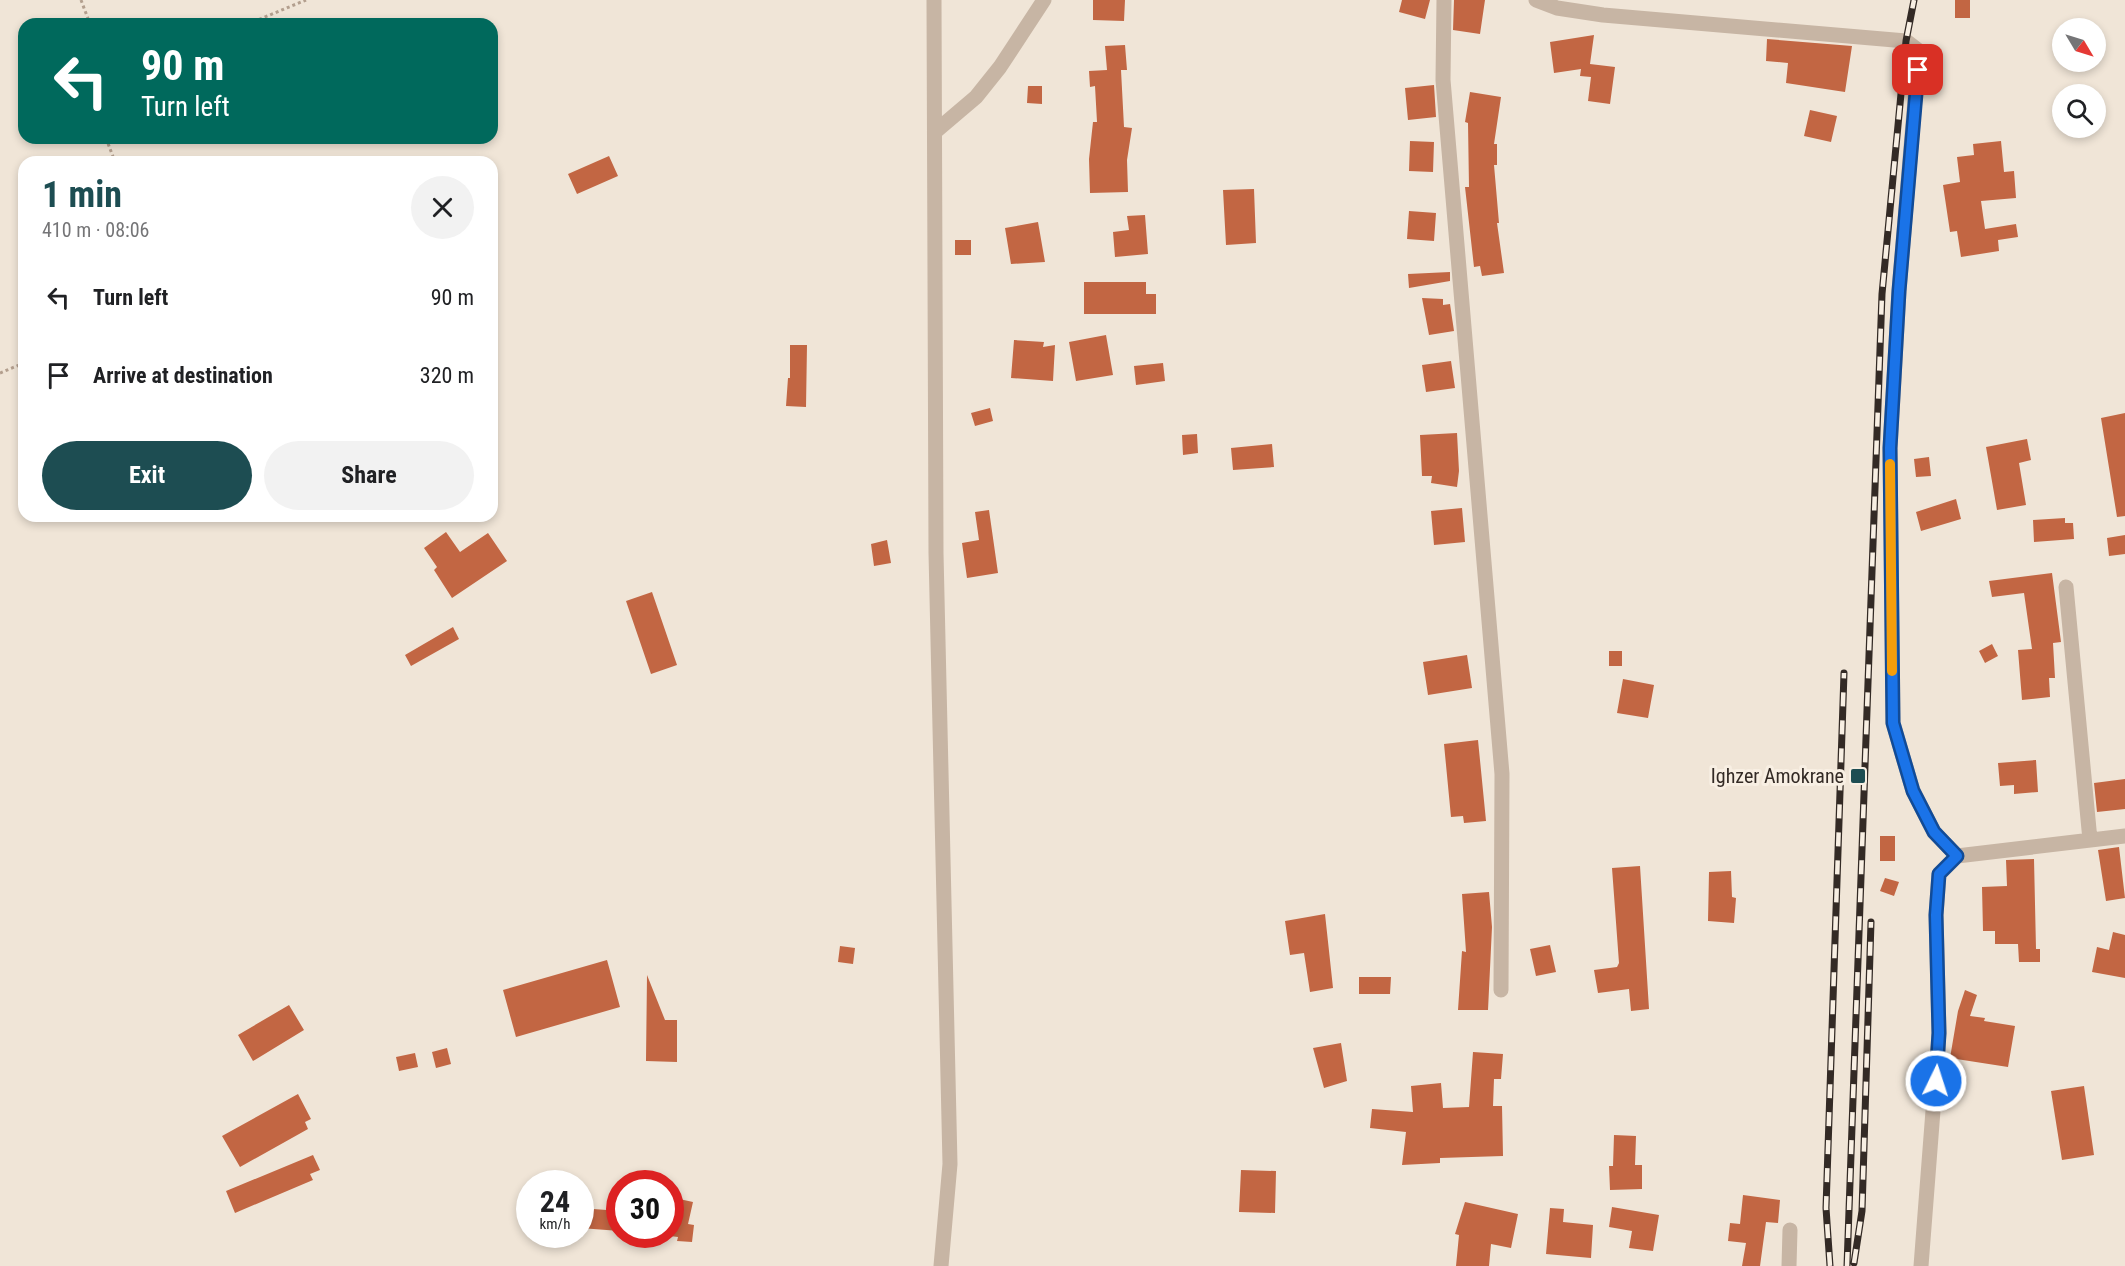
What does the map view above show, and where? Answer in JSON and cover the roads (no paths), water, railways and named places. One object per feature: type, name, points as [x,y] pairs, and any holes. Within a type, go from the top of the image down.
[{"type":"street","points":[[934,0],[937,577],[950,1164],[941,1266]]},
{"type":"street","points":[[936,131],[976,97],[1000,67],[1044,0]]},
{"type":"street","points":[[1444,0],[1443,80],[1502,774],[1501,990]]},
{"type":"street","points":[[1536,0],[1557,8],[1603,15],[1906,41],[1919,51],[1899,291],[1890,448],[1893,723],[1913,791],[1934,832],[1957,856]]},
{"type":"street","points":[[2066,587],[2090,840]]},
{"type":"street","points":[[1921,1266],[1939,1033],[1936,915],[1939,874],[1957,856],[2125,836]]},
{"type":"street","points":[[1789,1266],[1790,1230]]},
{"type":"railway","points":[[1847,1266],[1882,294],[1906,41],[1914,0]]},
{"type":"railway","points":[[1830,1266],[1826,1208],[1844,673]]},
{"type":"railway","points":[[1854,1263],[1862,1211],[1871,922]]},
{"type":"place","name":"Ighzer Amokrane","points":[[1858,776]]}]
